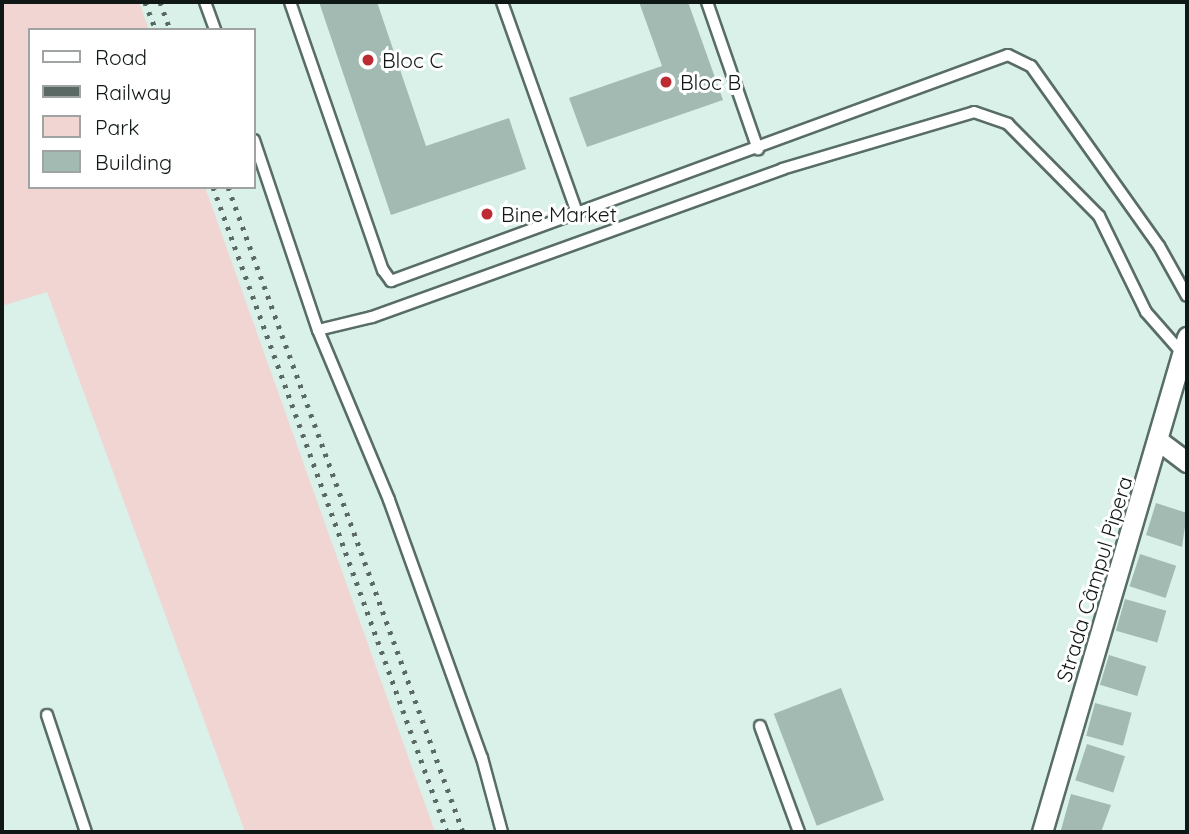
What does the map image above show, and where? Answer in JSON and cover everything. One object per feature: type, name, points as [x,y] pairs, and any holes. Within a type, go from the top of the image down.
[{"type":"street","name":"Strada Câmpul Pipera","points":[[1042,832],[1159,441],[1185,345]]},
{"type":"street","points":[[1159,441],[1187,462]]},
{"type":"lane","points":[[205,2],[214,28]]},
{"type":"lane","points":[[290,2],[383,270],[391,281],[758,149],[1008,55],[1019,56],[1159,246],[1187,296]]},
{"type":"lane","points":[[502,2],[577,214]]},
{"type":"lane","points":[[707,2],[758,149]]},
{"type":"lane","points":[[318,330],[372,317],[782,169],[974,112],[1008,124],[1099,216],[1146,312],[1185,345]]},
{"type":"lane","points":[[256,146],[318,330],[393,513],[482,758],[502,832]]},
{"type":"lane","points":[[47,715],[86,832]]},
{"type":"lane","points":[[760,726],[799,832]]},
{"type":"green space","points":[[2,2],[139,2],[148,28],[28,28],[28,189],[206,189],[435,832],[245,832],[47,292],[2,306]]},
{"type":"building","name":"Bloc C","points":[[319,2],[377,2],[426,146],[509,118],[526,169],[391,215]]},
{"type":"building","name":"Bloc B","points":[[639,2],[688,2],[723,100],[587,147],[569,98],[662,66]]},
{"type":"building","points":[[1156,503],[1187,513],[1182,547],[1146,535]]},
{"type":"building","points":[[1140,554],[1176,566],[1166,598],[1129,586]]},
{"type":"building","points":[[1125,599],[1166,611],[1157,643],[1116,631]]},
{"type":"building","points":[[1109,655],[1146,666],[1137,696],[1100,685]]},
{"type":"building","points":[[841,688],[884,800],[817,826],[774,714]]},
{"type":"building","points":[[1095,703],[1132,713],[1123,746],[1086,736]]},
{"type":"building","points":[[1087,744],[1125,756],[1113,793],[1075,780]]},
{"type":"building","points":[[1071,794],[1111,805],[1101,832],[1061,830]]},
{"type":"railway","points":[[145,2],[155,28]]},
{"type":"railway","points":[[160,2],[169,28]]},
{"type":"railway","points":[[214,189],[447,832]]},
{"type":"railway","points":[[229,189],[463,832]]},
{"type":"place","name":"Bloc C","points":[[368,60]]},
{"type":"place","name":"Bloc B","points":[[666,82]]},
{"type":"place","name":"Bine Market","points":[[487,214]]}]
